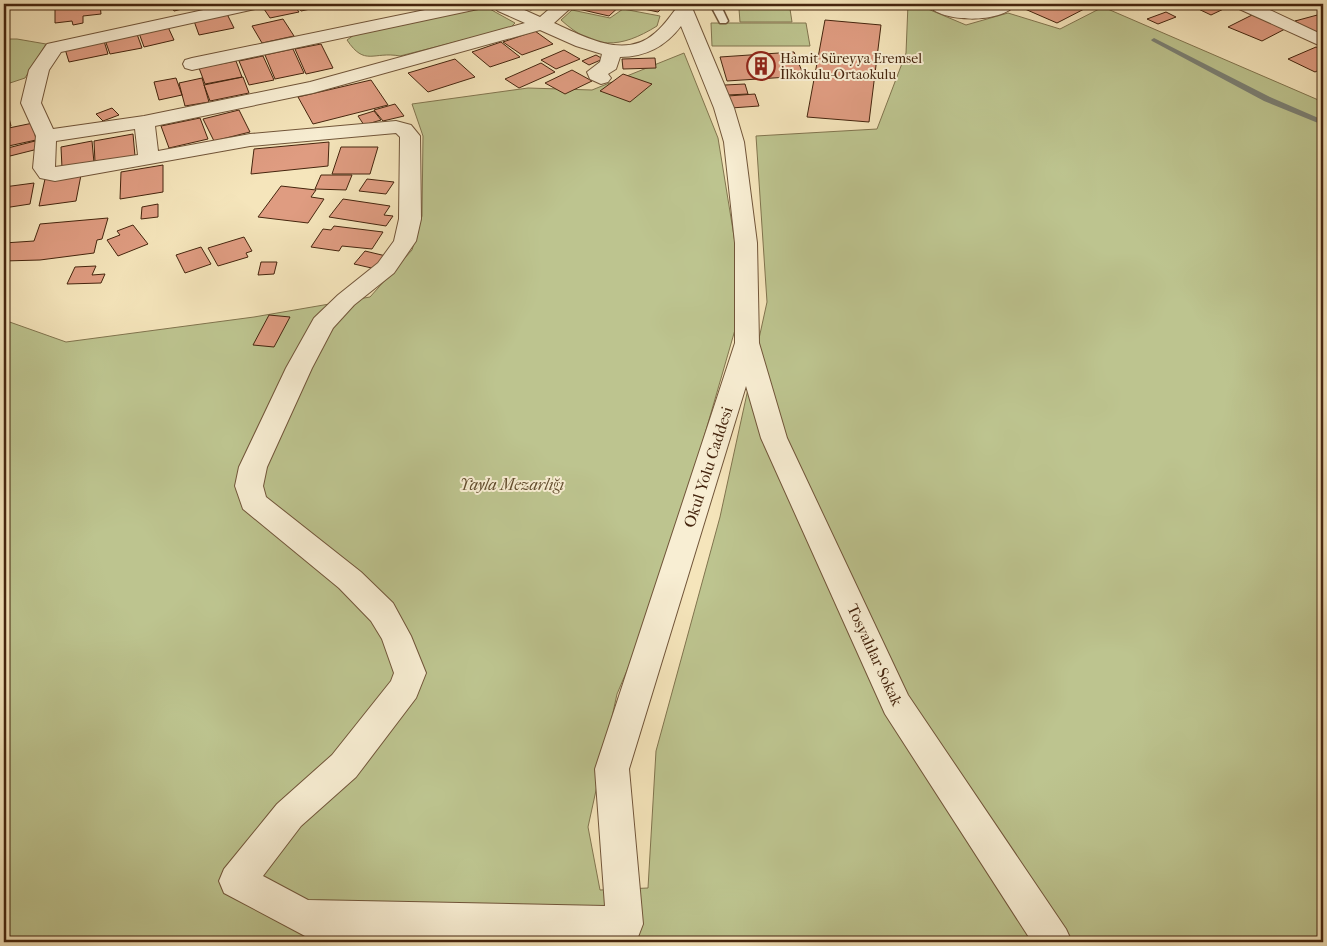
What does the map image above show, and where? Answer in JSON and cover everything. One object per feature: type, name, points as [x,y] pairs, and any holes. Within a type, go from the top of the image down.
[{"type":"street","points":[[144,122],[149,159],[55,175],[48,173],[44,168],[46,136],[31,104],[39,70],[54,48],[62,44],[255,4]]},
{"type":"street","points":[[192,64],[344,46],[478,4]]},
{"type":"street","points":[[499,4],[577,42],[612,50],[633,50],[650,45],[663,36],[686,7]]},
{"type":"street","points":[[46,136],[144,122],[313,87],[542,24],[566,4]]},
{"type":"street","points":[[936,4],[974,16],[1007,4]]},
{"type":"street","points":[[1243,4],[1323,42]]},
{"type":"street","name":"Okul Yolu Caddesi","points":[[149,159],[250,140],[396,126],[404,129],[410,136],[410,219],[405,241],[386,268],[346,300],[323,324],[267,435],[253,467],[249,486],[253,502],[350,580],[382,612],[396,636],[410,673],[406,688],[344,766],[289,815],[237,881],[305,918],[625,924],[612,769],[748,342],[746,243],[734,142],[724,108],[686,7]]},
{"type":"street","points":[[344,46],[364,73]]},
{"type":"street","points":[[601,78],[597,75],[597,72],[609,66],[612,50]]},
{"type":"street","name":"Tosyalılar Sokak","points":[[748,342],[774,438],[896,704],[1054,942]]},
{"type":"lane","points":[[715,4],[723,21]]},
{"type":"green space","name":"Yayla Mezarlığı","points":[[908,4],[916,4],[966,25],[1008,13],[1060,29],[1103,7],[1323,102],[1323,942],[4,942],[4,320],[66,342],[254,317],[370,297],[412,250],[422,216],[423,136],[412,104],[528,88],[592,90],[684,53],[718,138],[739,267],[741,309],[657,600],[617,694],[588,827],[600,890],[648,888],[656,751],[720,517],[767,302],[756,136],[877,129],[906,53]]},
{"type":"green space","points":[[477,8],[488,8],[515,23],[510,28],[400,56],[365,56],[353,48],[347,40],[354,35]]},
{"type":"green space","points":[[623,9],[660,16],[657,26],[631,39],[608,43],[585,37],[561,20],[572,10],[610,18]]},
{"type":"green space","points":[[739,9],[790,9],[792,22],[740,22]]},
{"type":"green space","points":[[711,23],[806,23],[810,46],[712,46]]},
{"type":"green space","points":[[4,39],[17,39],[46,44],[25,78],[4,85]]},
{"type":"building","points":[[100,4],[101,14],[83,16],[83,23],[73,25],[72,21],[55,23],[55,8]]},
{"type":"building","points":[[170,4],[203,4],[174,11]]},
{"type":"building","points":[[293,4],[299,12],[270,18],[262,6]]},
{"type":"building","points":[[296,4],[328,4],[329,5],[301,11]]},
{"type":"building","points":[[515,4],[541,4],[531,10]]},
{"type":"building","points":[[579,4],[622,4],[609,16],[574,8]]},
{"type":"building","points":[[666,4],[658,12],[625,5]]},
{"type":"building","points":[[954,4],[987,4],[970,11]]},
{"type":"building","points":[[1022,4],[1080,4],[1088,7],[1057,23],[1018,6]]},
{"type":"building","points":[[1190,5],[1232,5],[1211,15]]},
{"type":"building","points":[[1166,12],[1176,17],[1158,24],[1147,19]]},
{"type":"building","points":[[227,14],[234,28],[199,35],[194,21]]},
{"type":"building","points":[[1321,14],[1323,16],[1323,35],[1320,36],[1295,21]]},
{"type":"building","points":[[1252,15],[1285,29],[1262,41],[1228,27]]},
{"type":"building","points":[[283,19],[294,36],[262,43],[252,26]]},
{"type":"building","points":[[825,20],[881,25],[869,122],[807,117]]},
{"type":"building","points":[[168,27],[174,40],[144,47],[139,33]]},
{"type":"building","points":[[535,31],[553,44],[522,55],[503,42]]},
{"type":"building","points":[[137,34],[142,48],[110,54],[105,40]]},
{"type":"building","points":[[104,41],[108,54],[69,62],[65,49]]},
{"type":"building","points":[[501,42],[520,57],[490,67],[472,52]]},
{"type":"building","points":[[321,44],[333,68],[306,74],[295,49]]},
{"type":"building","points":[[1316,47],[1323,50],[1323,68],[1315,72],[1288,59]]},
{"type":"building","points":[[293,49],[304,73],[275,79],[265,55]]},
{"type":"building","points":[[564,50],[580,59],[556,69],[541,60]]},
{"type":"building","name":"Hamit Süreyya Eremsel İlkokulu-Ortaokulu","points":[[794,52],[804,76],[727,81],[720,57]]},
{"type":"building","points":[[596,55],[603,59],[589,65],[582,61]]},
{"type":"building","points":[[263,56],[274,80],[249,85],[239,61]]},
{"type":"building","points":[[655,58],[656,68],[623,69],[622,59]]},
{"type":"building","points":[[455,59],[475,77],[428,92],[408,73]]},
{"type":"building","points":[[236,61],[242,77],[205,84],[199,68]]},
{"type":"building","points":[[541,63],[555,72],[519,88],[505,79]]},
{"type":"building","points":[[572,70],[592,81],[565,94],[545,83]]},
{"type":"building","points":[[623,74],[652,84],[630,102],[600,91]]},
{"type":"building","points":[[243,77],[249,93],[210,101],[204,85]]},
{"type":"building","points":[[176,78],[182,95],[159,100],[154,82]]},
{"type":"building","points":[[202,78],[209,102],[185,106],[179,83]]},
{"type":"building","points":[[371,80],[388,105],[313,124],[298,97]]},
{"type":"building","points":[[745,84],[748,94],[727,95],[725,85]]},
{"type":"building","points":[[755,94],[759,106],[731,108],[728,96]]},
{"type":"building","points":[[395,104],[404,116],[383,121],[374,110]]},
{"type":"building","points":[[112,108],[119,115],[103,121],[96,114]]},
{"type":"building","points":[[239,110],[250,132],[214,141],[203,119]]},
{"type":"building","points":[[374,111],[381,120],[364,125],[358,116]]},
{"type":"building","points":[[8,114],[11,126],[4,128],[4,115]]},
{"type":"building","points":[[200,118],[208,139],[169,148],[161,126]]},
{"type":"building","points":[[33,123],[36,140],[4,147],[4,129]]},
{"type":"building","points":[[133,134],[135,156],[95,162],[94,141]]},
{"type":"building","points":[[35,141],[38,149],[6,157],[4,149]]},
{"type":"building","points":[[92,141],[94,163],[62,168],[61,147]]},
{"type":"building","points":[[329,142],[328,166],[251,174],[254,149]]},
{"type":"building","points":[[341,147],[378,147],[370,174],[332,174]]},
{"type":"building","points":[[163,165],[163,192],[120,199],[121,172]]},
{"type":"building","points":[[81,175],[76,201],[39,206],[45,179]]},
{"type":"building","points":[[321,175],[352,175],[346,190],[315,189]]},
{"type":"building","points":[[367,179],[394,182],[386,194],[359,191]]},
{"type":"building","points":[[34,183],[30,204],[4,208],[4,187]]},
{"type":"building","points":[[281,186],[316,190],[311,197],[324,199],[308,223],[258,217]]},
{"type":"building","points":[[343,199],[390,206],[384,215],[393,216],[386,226],[329,217]]},
{"type":"building","points":[[158,204],[158,217],[141,219],[142,207]]},
{"type":"building","points":[[108,218],[102,239],[97,240],[94,253],[40,260],[4,261],[4,243],[34,241],[40,224]]},
{"type":"building","points":[[133,225],[148,244],[118,256],[107,240],[120,235],[117,231]]},
{"type":"building","points":[[334,226],[383,232],[372,249],[342,246],[339,251],[311,247],[323,229],[331,230]]},
{"type":"building","points":[[244,237],[252,251],[246,253],[248,257],[218,266],[208,248]]},
{"type":"building","points":[[201,247],[211,264],[185,273],[176,255]]},
{"type":"building","points":[[365,251],[386,256],[376,269],[354,264]]},
{"type":"building","points":[[261,262],[277,262],[274,274],[258,275]]},
{"type":"building","points":[[96,266],[92,275],[105,274],[101,283],[67,284],[75,267]]},
{"type":"building","points":[[269,315],[290,317],[274,347],[253,345]]},
{"type":"waterway","points":[[1154,40],[1267,99],[1323,123]]},
{"type":"place","name":"Hamit Süreyya Eremsel İlkokulu-Ortaokulu","points":[[761,66]]}]
